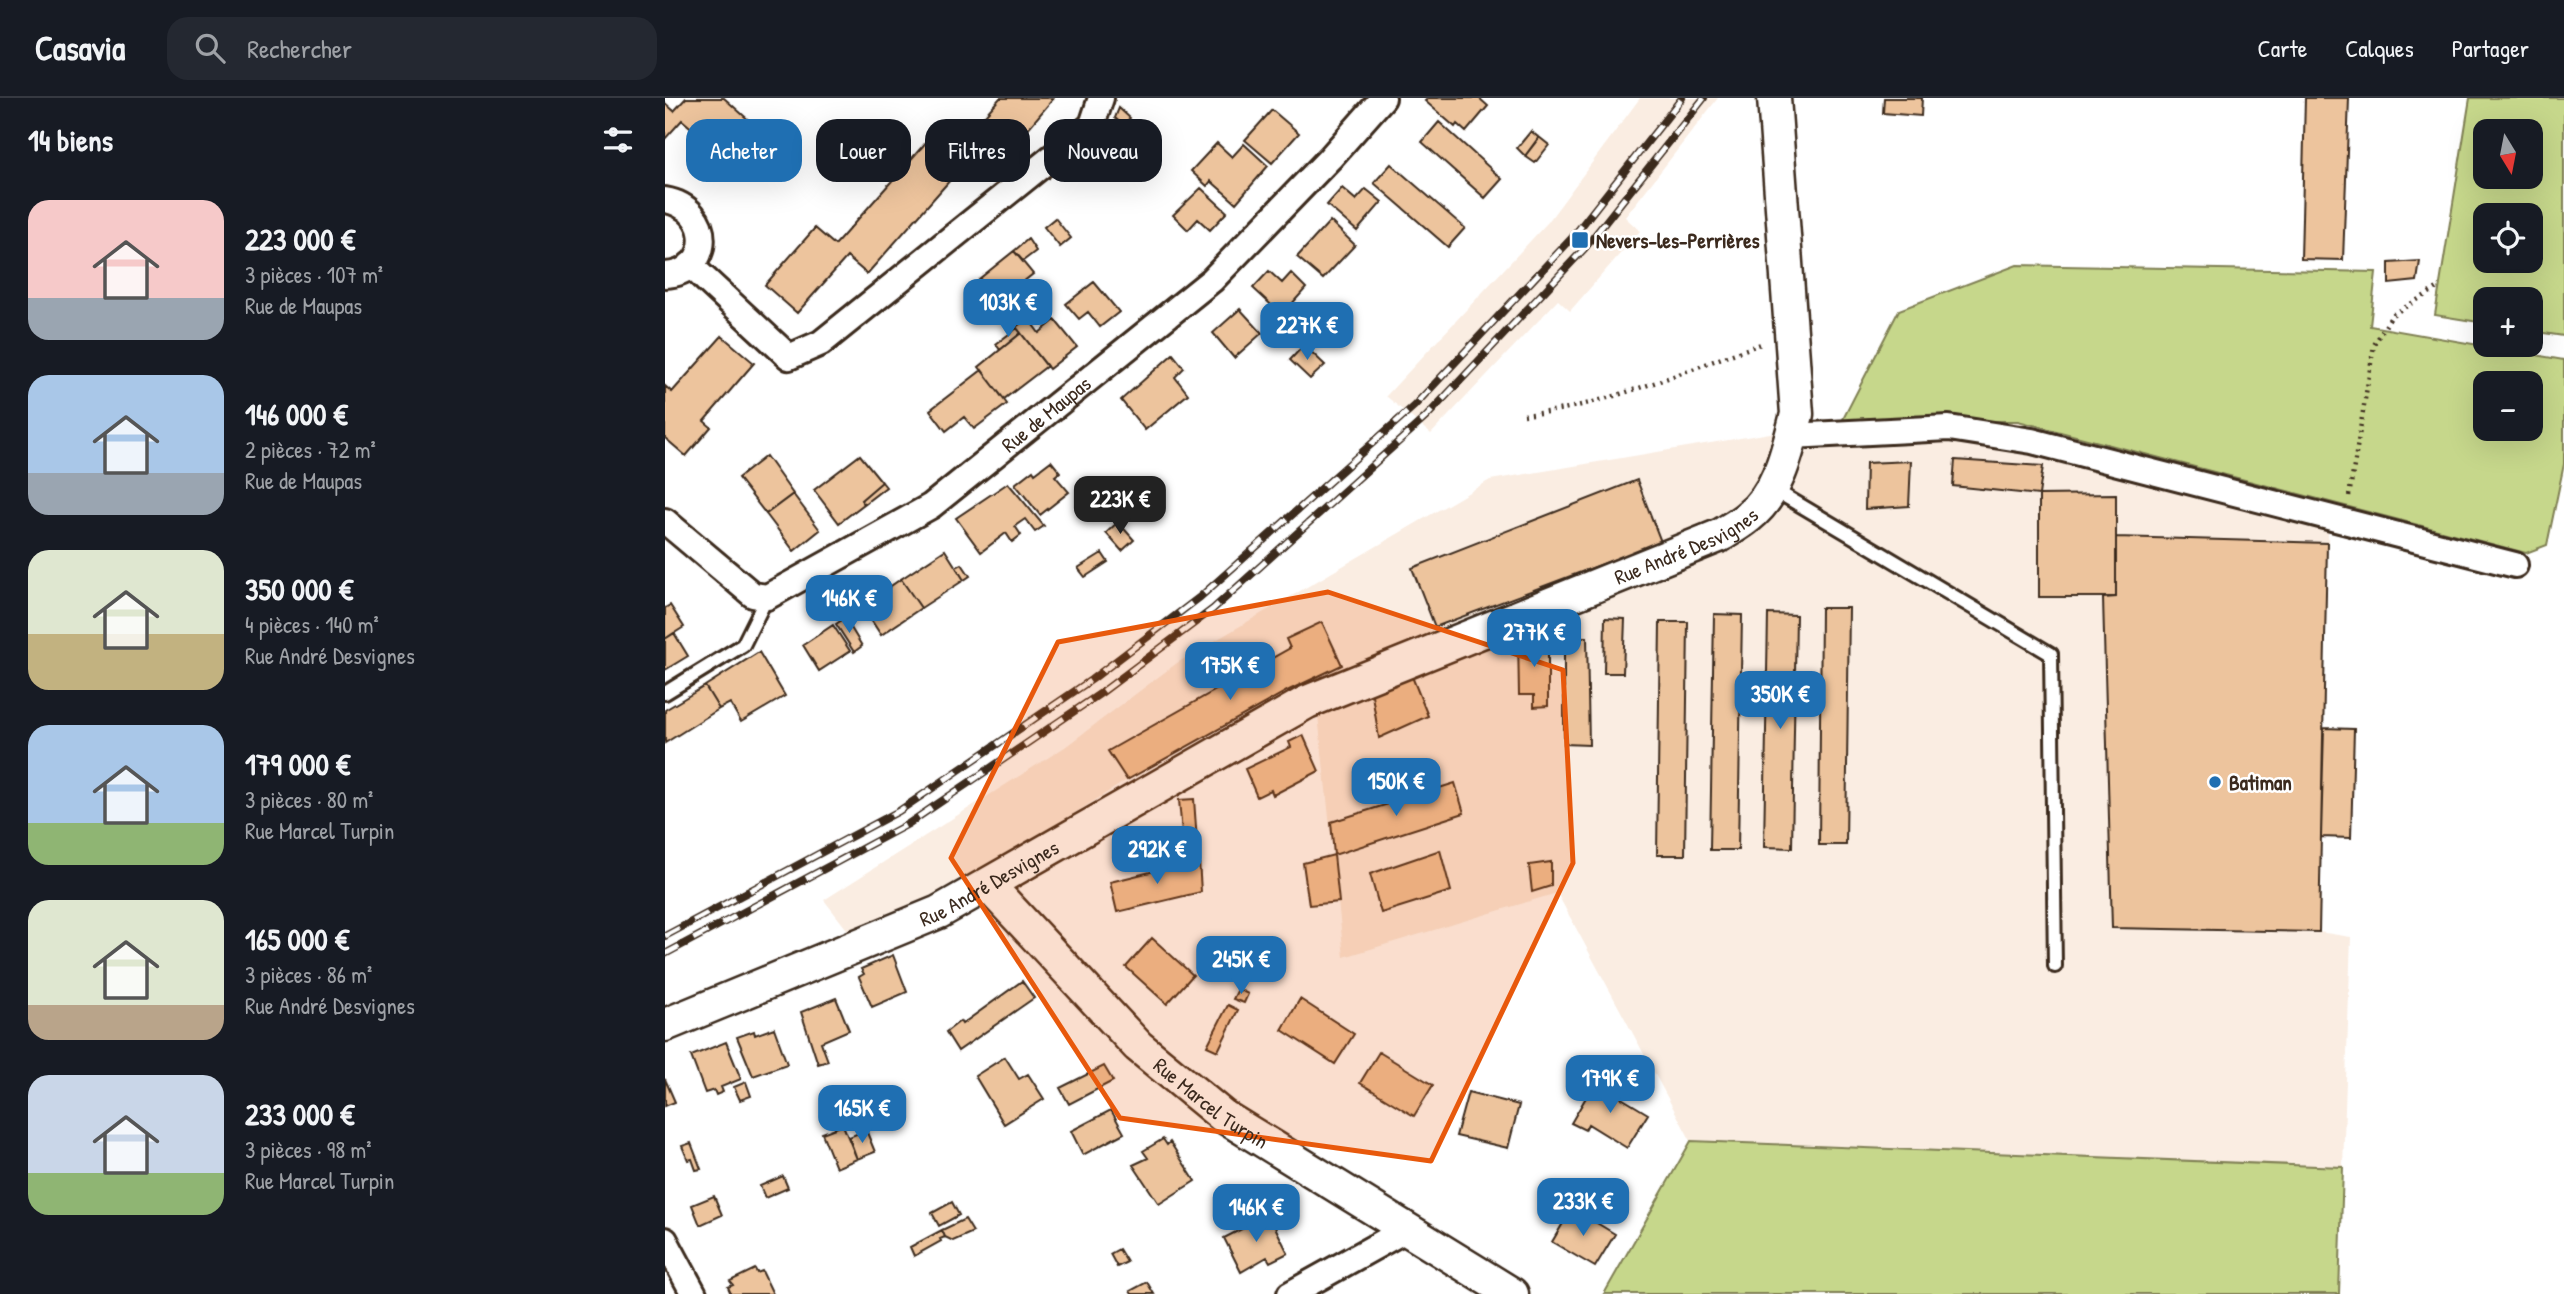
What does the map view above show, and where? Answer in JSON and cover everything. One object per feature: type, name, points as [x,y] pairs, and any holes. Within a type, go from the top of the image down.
[{"type":"street","points":[[690,265],[789,357],[821,343],[1092,125],[1101,98]]},
{"type":"street","name":"Rue de Maupas","points":[[767,597],[931,506],[1212,280],[1384,98]]},
{"type":"street","name":"Rue André Desvignes","points":[[665,1025],[939,912],[1307,702],[1721,535],[1750,516],[1773,488],[1797,414],[1775,98]]},
{"type":"street","points":[[665,200],[688,208],[697,218],[702,230],[698,256],[680,272],[665,275]]},
{"type":"street","points":[[1791,436],[1949,428],[2032,441],[2515,565]]},
{"type":"street","points":[[665,521],[753,595],[767,597]]},
{"type":"street","name":"Rue Marcel Turpin","points":[[988,885],[1138,1046],[1223,1116],[1512,1294]]},
{"type":"street","points":[[1290,1294],[1405,1230]]},
{"type":"street","points":[[665,1240],[694,1294]]},
{"type":"lane","points":[[1773,488],[2051,654],[2055,966]]},
{"type":"lane","points":[[665,693],[743,645],[767,597]]},
{"type":"path","points":[[2344,521],[2374,345],[2392,315],[2439,287]]},
{"type":"path","points":[[1524,415],[1550,412],[1599,400],[1792,333]]},
{"type":"highlighted area","points":[[1328,592],[1563,670],[1573,863],[1431,1161],[1120,1118],[951,858],[1058,642]]},
{"type":"shaded area","points":[[1640,98],[1718,98],[1625,217],[1640,231],[1570,311],[1558,300],[1431,434],[1386,396],[1548,222]]},
{"type":"shaded area","points":[[1842,421],[2018,421],[2329,501],[2319,932],[2351,937],[2343,1167],[1691,1141],[1557,893],[1344,957],[1314,678],[1127,780],[957,887],[849,932],[824,900],[1065,747],[1177,663],[1490,480]]},
{"type":"green space","points":[[2470,98],[2564,98],[2564,336],[2543,333],[2543,287],[2473,287],[2473,321],[2435,315]]},
{"type":"green space","points":[[2017,265],[2376,272],[2370,326],[2473,344],[2473,357],[2543,356],[2564,360],[2564,464],[2547,545],[2526,553],[2018,421],[1842,421],[1899,310]]},
{"type":"green space","points":[[1691,1141],[2343,1167],[2339,1294],[1604,1294]]},
{"type":"building","points":[[686,98],[724,98],[748,119],[686,119],[686,123],[682,120],[665,139],[665,103],[674,111]]},
{"type":"building","points":[[1000,98],[1054,98],[1030,126],[1030,119],[982,119]]},
{"type":"building","points":[[1428,98],[1479,98],[1488,106],[1466,132],[1457,124],[1455,127],[1425,101]]},
{"type":"building","points":[[1884,98],[1922,98],[1921,116],[1883,113]]},
{"type":"building","points":[[2305,98],[2349,98],[2343,260],[2301,259]]},
{"type":"building","points":[[1119,108],[1130,118],[1116,119]]},
{"type":"building","points":[[1272,110],[1299,133],[1272,163],[1245,140]]},
{"type":"building","points":[[1439,122],[1502,179],[1485,198],[1422,142]]},
{"type":"building","points":[[1531,131],[1539,138],[1525,156],[1517,148]]},
{"type":"building","points":[[1539,137],[1549,145],[1535,163],[1525,156]]},
{"type":"building","points":[[1217,143],[1232,157],[1244,144],[1268,166],[1236,203],[1211,181],[1207,186],[1191,171]]},
{"type":"building","points":[[925,144],[925,182],[948,182],[867,274],[847,257],[797,313],[765,285],[815,228],[835,245],[891,182],[911,182],[911,159]]},
{"type":"building","points":[[1391,164],[1465,228],[1448,247],[1374,183]]},
{"type":"building","points":[[1201,188],[1227,212],[1210,230],[1198,219],[1188,230],[1173,215]]},
{"type":"building","points":[[1342,188],[1356,200],[1366,189],[1382,202],[1357,231],[1327,205]]},
{"type":"building","points":[[1055,218],[1071,238],[1060,247],[1044,227]]},
{"type":"building","points":[[1330,221],[1355,245],[1323,279],[1297,257]]},
{"type":"building","points":[[1028,239],[1036,251],[1023,261],[1014,251]]},
{"type":"building","points":[[1014,251],[1033,274],[1009,293],[1005,288],[993,298],[979,279]]},
{"type":"building","points":[[2420,261],[2417,281],[2389,284],[2389,263]]},
{"type":"building","points":[[1269,271],[1282,283],[1291,273],[1306,288],[1282,315],[1253,288]]},
{"type":"building","points":[[1094,282],[1119,312],[1100,327],[1088,312],[1079,319],[1066,304]]},
{"type":"building","points":[[1240,309],[1262,333],[1234,358],[1213,333]]},
{"type":"building","points":[[1028,318],[1039,333],[1055,320],[1077,347],[1049,369],[1016,327]]},
{"type":"building","points":[[1017,328],[1021,333],[1000,350],[996,344]]},
{"type":"building","points":[[1021,333],[1047,366],[1004,399],[979,367]]},
{"type":"building","points":[[722,336],[754,363],[704,421],[711,427],[686,456],[665,438],[665,386],[672,392]]},
{"type":"building","points":[[1304,345],[1325,365],[1310,379],[1290,360]]},
{"type":"building","points":[[1173,354],[1184,368],[1175,377],[1188,394],[1145,430],[1121,400]]},
{"type":"building","points":[[982,370],[1007,404],[974,429],[964,417],[946,431],[930,410]]},
{"type":"building","points":[[860,455],[882,482],[861,500],[864,504],[839,523],[814,490]]},
{"type":"building","points":[[766,456],[793,494],[766,514],[738,478]]},
{"type":"building","points":[[1955,460],[2043,466],[2039,495],[1953,486]]},
{"type":"building","points":[[1051,461],[1060,472],[1055,476],[1069,492],[1040,515],[1015,484],[1033,470],[1035,473]]},
{"type":"building","points":[[1911,461],[1909,506],[1865,509],[1866,463]]},
{"type":"building","points":[[1637,480],[1661,542],[1435,627],[1412,568]]},
{"type":"building","points":[[882,482],[886,487],[864,504],[861,500]]},
{"type":"building","points":[[1008,483],[1044,526],[1035,532],[1025,519],[1015,526],[1021,535],[1012,542],[1006,533],[981,552],[956,518]]},
{"type":"building","points":[[793,494],[820,530],[794,551],[766,514]]},
{"type":"building","points":[[2116,494],[2116,597],[2039,597],[2039,495]]},
{"type":"building","points":[[1118,522],[1134,540],[1122,551],[1106,533]]},
{"type":"building","name":"Batiman","points":[[2116,537],[2327,543],[2319,932],[2112,928],[2103,598],[2116,597]]},
{"type":"building","points":[[945,550],[964,580],[921,608],[901,579]]},
{"type":"building","points":[[1102,553],[1108,562],[1085,577],[1078,568]]},
{"type":"building","points":[[962,564],[970,576],[964,580],[956,567]]},
{"type":"building","points":[[901,579],[921,608],[881,635],[862,606]]},
{"type":"building","points":[[670,605],[684,627],[665,639],[665,608]]},
{"type":"building","points":[[1821,608],[1849,608],[1846,845],[1819,845]]},
{"type":"building","points":[[1714,614],[1742,615],[1738,850],[1710,850]]},
{"type":"building","points":[[1768,614],[1796,615],[1792,848],[1764,847]]},
{"type":"building","points":[[845,618],[862,646],[854,652],[836,624]]},
{"type":"building","points":[[1605,618],[1625,619],[1623,673],[1604,673]]},
{"type":"building","points":[[1322,622],[1342,665],[1287,691],[1127,780],[1108,751],[1290,648],[1286,639]]},
{"type":"building","points":[[1660,622],[1688,622],[1685,855],[1657,855]]},
{"type":"building","points":[[833,625],[850,651],[819,671],[803,645]]},
{"type":"building","points":[[674,633],[688,656],[665,670],[665,639]]},
{"type":"building","points":[[1518,637],[1548,637],[1548,706],[1534,707],[1534,695],[1519,695]]},
{"type":"building","points":[[1564,637],[1587,637],[1589,745],[1564,744]]},
{"type":"building","points":[[759,652],[785,696],[741,722],[730,703],[719,709],[705,686]]},
{"type":"building","points":[[1411,674],[1428,716],[1379,738],[1371,689]]},
{"type":"building","points":[[705,686],[719,709],[665,743],[665,710]]},
{"type":"building","points":[[2324,728],[2354,729],[2351,838],[2321,837]]},
{"type":"building","points":[[1303,735],[1319,771],[1273,795],[1271,790],[1257,797],[1245,769],[1291,747],[1289,742]]},
{"type":"building","points":[[1455,783],[1464,813],[1334,855],[1331,822]]},
{"type":"building","points":[[1194,799],[1197,842],[1183,844],[1179,800]]},
{"type":"building","points":[[1440,850],[1451,891],[1381,913],[1370,874]]},
{"type":"building","points":[[1334,855],[1339,902],[1309,905],[1303,863]]},
{"type":"building","points":[[1199,860],[1201,892],[1117,912],[1110,882]]},
{"type":"building","points":[[1551,862],[1551,886],[1532,892],[1529,865]]},
{"type":"building","points":[[1152,938],[1193,975],[1167,1004],[1126,967]]},
{"type":"building","points":[[893,955],[907,992],[872,1007],[859,977],[864,974],[861,969]]},
{"type":"building","points":[[1022,981],[1034,998],[958,1051],[946,1032],[960,1021],[962,1024]]},
{"type":"building","points":[[1238,989],[1248,994],[1244,1003],[1233,999]]},
{"type":"building","points":[[836,998],[849,1030],[821,1042],[828,1061],[818,1064],[801,1012]]},
{"type":"building","points":[[1300,999],[1354,1034],[1335,1064],[1282,1030]]},
{"type":"building","points":[[1228,1005],[1238,1010],[1218,1051],[1207,1046]]},
{"type":"building","points":[[774,1028],[787,1064],[753,1076],[737,1037],[754,1031],[755,1035]]},
{"type":"building","points":[[726,1042],[741,1079],[721,1087],[723,1092],[716,1095],[714,1090],[705,1093],[691,1056]]},
{"type":"building","points":[[1379,1052],[1433,1085],[1414,1116],[1360,1083]]},
{"type":"building","points":[[1005,1057],[1019,1079],[1028,1074],[1044,1099],[1004,1124],[975,1076]]},
{"type":"building","points":[[1104,1066],[1113,1081],[1069,1104],[1060,1088]]},
{"type":"building","points":[[665,1079],[675,1102],[665,1106]]},
{"type":"building","points":[[746,1082],[751,1096],[740,1100],[734,1087]]},
{"type":"building","points":[[1595,1082],[1648,1114],[1627,1148],[1588,1124],[1585,1130],[1571,1123]]},
{"type":"building","points":[[1468,1092],[1519,1105],[1508,1148],[1456,1136]]},
{"type":"building","points":[[1111,1110],[1124,1133],[1083,1155],[1071,1131]]},
{"type":"building","points":[[843,1125],[857,1159],[836,1168],[822,1133]]},
{"type":"building","points":[[866,1130],[875,1152],[857,1159],[849,1137]]},
{"type":"building","points":[[1163,1139],[1167,1145],[1170,1142],[1195,1181],[1159,1204],[1133,1165],[1148,1158],[1143,1151]]},
{"type":"building","points":[[691,1143],[701,1169],[696,1170],[682,1146]]},
{"type":"building","points":[[783,1176],[788,1188],[765,1198],[760,1186]]},
{"type":"building","points":[[714,1196],[722,1215],[700,1225],[692,1205]]},
{"type":"building","points":[[952,1202],[959,1215],[939,1226],[932,1213]]},
{"type":"building","points":[[1572,1208],[1615,1234],[1595,1267],[1552,1242]]},
{"type":"building","points":[[1269,1215],[1288,1253],[1270,1262],[1267,1257],[1241,1272],[1224,1238]]},
{"type":"building","points":[[965,1219],[973,1232],[953,1241],[945,1237],[942,1230]]},
{"type":"building","points":[[942,1230],[945,1237],[940,1239],[941,1241],[914,1256],[910,1247]]},
{"type":"building","points":[[1119,1249],[1127,1262],[1117,1267],[1110,1254]]},
{"type":"building","points":[[755,1269],[757,1273],[762,1271],[773,1294],[731,1294],[728,1287],[733,1285],[730,1281]]},
{"type":"building","points":[[1147,1282],[1154,1294],[1132,1294],[1130,1291]]},
{"type":"railway","points":[[665,936],[899,811],[1091,680],[1200,597],[1414,406],[1572,238],[1682,98]]},
{"type":"railway","points":[[665,954],[908,824],[1101,693],[1213,609],[1426,417],[1584,249],[1704,98]]},
{"type":"place","name":"Nevers-les-Perrières","points":[[1580,240]]},
{"type":"place","name":"Batiman","points":[[2215,782]]}]
